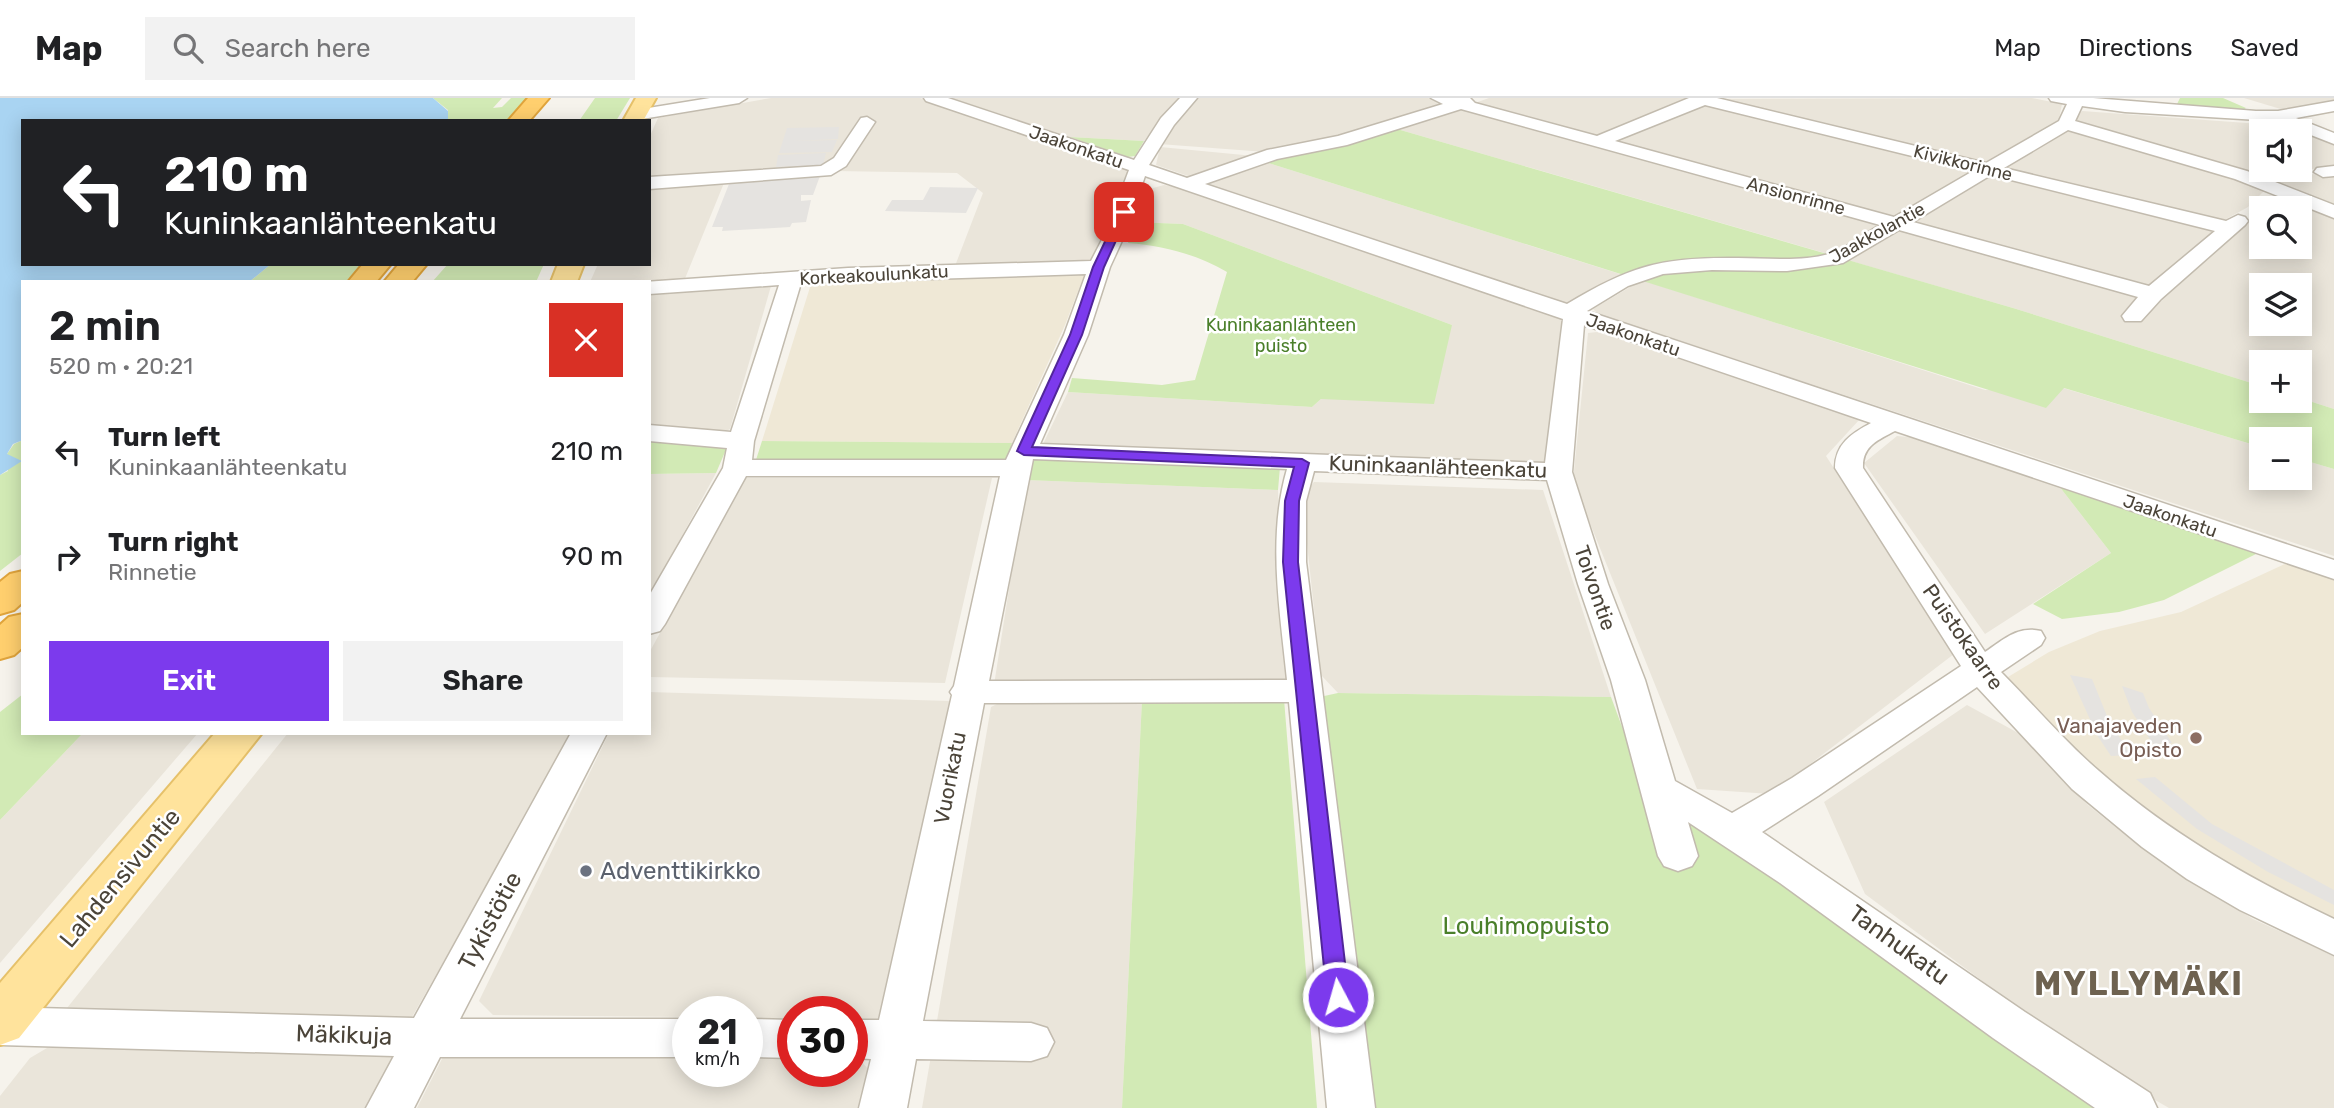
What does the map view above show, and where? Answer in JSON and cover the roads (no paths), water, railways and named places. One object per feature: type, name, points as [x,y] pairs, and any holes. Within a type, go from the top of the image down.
[{"type":"highway","points":[[522,119],[547,108]]},
{"type":"highway","points":[[363,280],[376,266]]},
{"type":"highway","points":[[399,280],[412,266]]},
{"type":"highway","points":[[0,582],[21,567]]},
{"type":"highway","points":[[0,602],[21,584]]},
{"type":"highway","points":[[0,646],[21,628]]},
{"type":"main road","name":"Lahdensivuntie","points":[[0,1024],[238,735]]},
{"type":"street","points":[[638,111],[738,98]]},
{"type":"street","name":"Jaakonkatu","points":[[932,98],[2334,570]]},
{"type":"street","name":"Vuorikatu","points":[[883,1108],[967,692],[1020,459],[1076,335],[1099,267],[1141,169],[1141,163],[1189,98]]},
{"type":"street","name":"Ansionrinne","points":[[1439,98],[1469,101],[1597,142],[2153,294]]},
{"type":"street","points":[[1597,142],[1702,98]]},
{"type":"street","name":"Kivikkorinne","points":[[1702,98],[2233,225],[2153,294]]},
{"type":"street","points":[[2230,98],[2334,139]]},
{"type":"street","points":[[2334,106],[2278,116],[2172,112],[2066,99],[2066,124],[2241,175],[2334,212]]},
{"type":"street","points":[[1187,184],[1260,158],[1341,141],[1469,101]]},
{"type":"street","points":[[651,183],[825,171],[840,162],[867,122]]},
{"type":"street","name":"Jaakkolantie","points":[[1572,314],[1633,276],[1648,271],[1674,266],[1808,265],[1836,259],[2066,124]]},
{"type":"street","name":"Korkeakoulunkatu","points":[[651,288],[848,274],[1099,267]]},
{"type":"street","points":[[651,620],[737,468],[741,441],[792,279]]},
{"type":"street","points":[[2133,316],[2153,294]]},
{"type":"street","name":"Toivontie","points":[[1572,314],[1558,472],[1592,584],[1628,680],[1678,856]]},
{"type":"street","name":"Puistokaarre","points":[[1892,422],[1852,447],[1847,455],[1849,468],[1981,671],[2085,780],[2155,837],[2254,899],[2334,938]]},
{"type":"street","points":[[651,433],[741,441]]},
{"type":"street","name":"Kuninkaanlähteenkatu","points":[[737,468],[1020,459],[1442,466],[1558,472]]},
{"type":"street","points":[[1302,463],[1292,501],[1291,562],[1351,1108]]},
{"type":"street","points":[[1733,830],[1772,810],[1940,694],[1981,671],[2029,638]]},
{"type":"street","points":[[967,692],[1304,691]]},
{"type":"street","name":"Tykistötie","points":[[390,1108],[588,735]]},
{"type":"street","name":"Tanhukatu","points":[[1660,789],[1733,830],[1867,921],[2009,1025],[2133,1108]]},
{"type":"street","name":"Mäkikuja","points":[[0,1024],[427,1038],[672,1038]]},
{"type":"street","points":[[868,1039],[1031,1042]]},
{"type":"water","points":[[0,98],[433,98],[448,111],[448,119],[21,119],[21,266],[269,266],[251,280],[21,280],[21,441],[13,444],[7,454],[21,462],[0,475]]},
{"type":"place","name":"Vanajaveden Opisto","points":[[2196,738]]},
{"type":"place","name":"Adventtikirkko","points":[[586,871]]},
{"type":"district","name":"MYLLYMÄKI","points":[[2139,983]]},
{"type":"park label","name":"Kuninkaanlähteen puisto","points":[[1281,335]]},
{"type":"park label","name":"Louhimopuisto","points":[[1526,926]]}]
